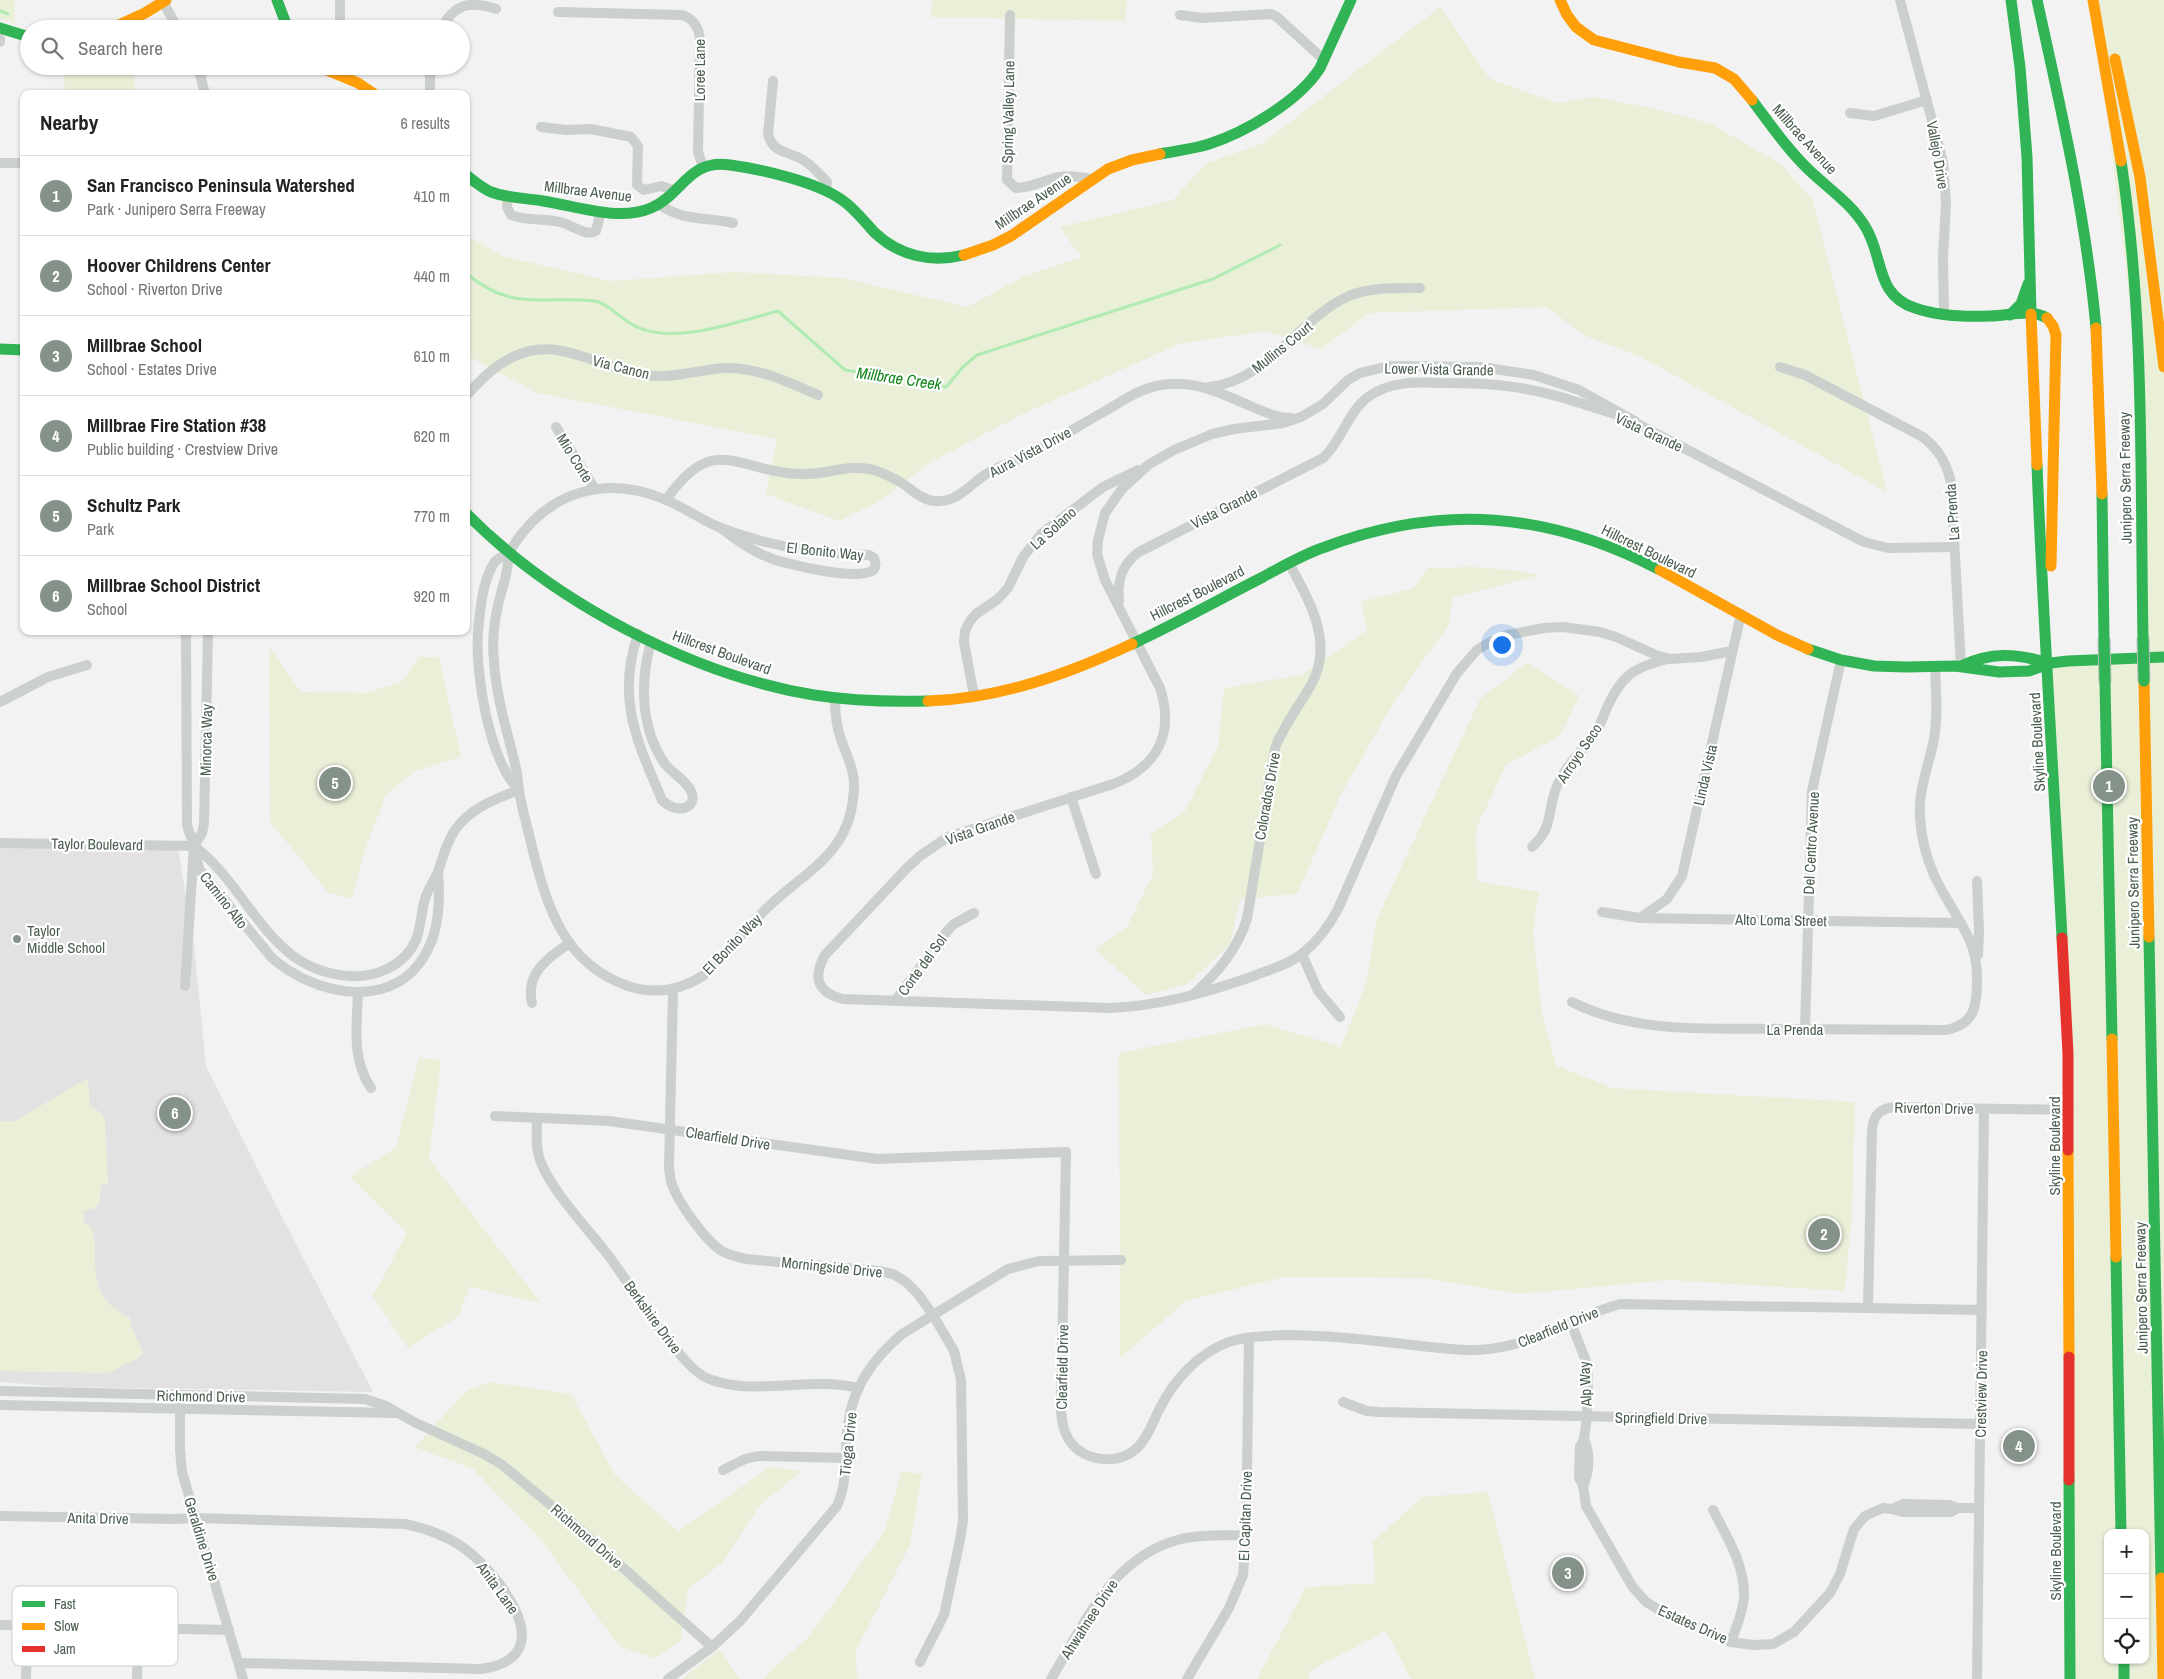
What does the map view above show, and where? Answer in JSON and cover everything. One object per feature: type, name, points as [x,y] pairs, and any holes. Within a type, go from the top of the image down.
[{"type":"main road","points":[[276,0],[284,20]]},
{"type":"main road","name":"Millbrae Avenue","points":[[470,178],[491,192],[508,196],[601,211],[636,213],[648,210],[659,204],[693,171],[716,164],[731,165],[807,184],[826,191],[841,200],[885,242],[898,250],[914,256],[951,257],[971,253],[1011,237],[1108,169],[1141,157],[1210,144],[1274,109],[1307,86],[1323,59],[1339,20],[1351,0]]},
{"type":"main road","name":"Millbrae Avenue","points":[[1560,0],[1570,22],[1580,32],[1602,43],[1718,69],[1730,75],[1741,85],[1804,164],[1850,206],[1863,222],[1877,255],[1887,288],[1896,298],[1918,311],[1944,314],[2031,314]]},
{"type":"main road","points":[[2011,0],[2020,67],[2027,157],[2031,314]]},
{"type":"main road","name":"Junipero Serra Freeway","points":[[2036,0],[2074,168],[2092,287],[2099,376],[2121,1529]]},
{"type":"main road","name":"Junipero Serra Freeway","points":[[2093,0],[2121,166],[2133,277],[2137,343],[2163,1679]]},
{"type":"main road","points":[[2101,0],[2123,88],[2140,177],[2164,368]]},
{"type":"main road","points":[[130,20],[164,1]]},
{"type":"main road","points":[[0,28],[20,34]]},
{"type":"main road","points":[[343,75],[368,90]]},
{"type":"main road","points":[[2010,315],[2021,304],[2026,293],[2030,272]]},
{"type":"main road","name":"Skyline Boulevard","points":[[2043,614],[2050,604],[2056,335],[2049,319],[2031,314],[2043,614],[2066,1010],[2069,1110],[2070,1679]]},
{"type":"main road","points":[[0,349],[20,350]]},
{"type":"main road","name":"Hillcrest Boulevard","points":[[470,517],[508,553],[556,589],[652,642],[741,678],[774,687],[835,698],[905,702],[974,696],[1044,679],[1092,662],[1323,547],[1392,526],[1425,520],[1461,518],[1514,521],[1567,532],[1600,542],[1635,558],[1796,643],[1841,660],[1895,668],[1961,666],[1987,672],[2033,671],[2047,663]]},
{"type":"main road","name":"Hillcrest Boulevard","points":[[1961,666],[1976,658],[2007,655],[2029,656],[2047,663],[2164,658]]},
{"type":"main road","points":[[2124,1664],[2124,1679]]},
{"type":"street","points":[[340,0],[340,20]]},
{"type":"street","name":"Vallejo Drive","points":[[1900,0],[1939,145],[1945,183],[1944,314]]},
{"type":"street","points":[[164,1],[174,20]]},
{"type":"street","points":[[446,20],[464,4],[484,3],[496,9]]},
{"type":"street","name":"Loree Lane","points":[[558,12],[682,14],[689,17],[696,24],[700,40],[698,152],[703,167]]},
{"type":"street","points":[[1180,15],[1211,18],[1271,14],[1277,17],[1323,59]]},
{"type":"street","name":"Spring Valley Lane","points":[[1010,15],[1007,180],[1016,188],[1023,188],[1059,177],[1076,176],[1092,179]]},
{"type":"street","points":[[200,75],[204,90]]},
{"type":"street","points":[[430,75],[430,90]]},
{"type":"street","points":[[773,81],[768,134],[770,143],[776,149],[803,160],[811,166],[827,182],[826,191]]},
{"type":"street","points":[[1850,113],[1874,116],[1927,100]]},
{"type":"street","points":[[541,127],[566,130],[591,129],[631,137],[638,146],[637,185],[644,190],[661,186],[673,190]]},
{"type":"street","points":[[0,163],[20,163]]},
{"type":"street","points":[[508,196],[507,207],[512,215],[533,220],[560,222],[591,234],[599,226],[601,211]]},
{"type":"street","points":[[659,204],[674,214],[681,216],[715,219],[733,223]]},
{"type":"street","name":"Mullins Court","points":[[1208,388],[1220,386],[1244,377],[1260,367],[1310,323],[1351,296],[1366,291],[1420,288]]},
{"type":"street","name":"Via Canon","points":[[470,392],[503,362],[515,355],[544,348],[560,350],[645,375],[664,376],[724,368],[745,369],[780,378],[818,395]]},
{"type":"street","name":"Lower Vista Grande","points":[[1119,605],[1100,568],[1097,554],[1101,526],[1105,513],[1113,500],[1148,465],[1174,450],[1212,434],[1234,429],[1284,423],[1301,417],[1323,404],[1348,380],[1374,369],[1390,366],[1508,370],[1558,382],[1579,390],[1635,421]]},
{"type":"street","name":"La Prenda","points":[[1780,367],[1805,375],[1923,437],[1934,446],[1942,457],[1951,482],[1961,666]]},
{"type":"street","name":"Vista Grande","points":[[1732,651],[1701,657],[1670,659],[1600,632],[1563,627],[1544,628],[1508,635],[1490,642],[1477,650],[1456,673],[1396,776],[1338,909],[1323,933],[1302,954],[1276,968],[1192,996],[1133,1007],[1110,1008],[843,1000],[831,996],[822,988],[817,976],[819,966],[825,955],[907,868],[934,846],[965,830],[1132,776],[1148,762],[1160,744],[1164,730],[1164,702],[1160,688],[1119,605],[1118,589],[1120,576],[1131,558],[1323,458],[1331,450],[1346,421],[1357,408],[1380,390],[1411,382],[1507,386],[1553,395],[1635,421],[1864,542],[1888,548],[1954,547]]},
{"type":"street","name":"Aura Vista Drive","points":[[666,500],[678,483],[696,466],[710,461],[725,460],[801,475],[838,468],[873,470],[900,482],[918,495],[933,501],[946,500],[962,493],[986,474],[1027,456],[1144,390],[1160,385],[1177,383],[1208,388]]},
{"type":"street","points":[[1208,388],[1277,416],[1301,417]]},
{"type":"street","name":"Mio Corte","points":[[556,427],[595,489]]},
{"type":"street","name":"La Solano","points":[[974,696],[964,642],[965,631],[970,621],[976,614],[998,599],[1008,588],[1023,557],[1041,534],[1103,486],[1148,465]]},
{"type":"street","name":"El Bonito Way","points":[[519,790],[506,775],[492,737],[480,684],[478,660],[480,619],[487,584],[495,561],[508,553],[525,530],[551,506],[581,492],[595,489],[632,490],[666,500],[721,528],[750,549],[792,565],[829,572],[858,573],[870,572],[874,569],[876,563],[874,558],[869,555],[795,550],[721,528]]},
{"type":"street","name":"El Bonito Way","points":[[508,553],[508,570],[495,621],[494,660],[497,689],[519,790],[546,899],[558,925],[582,959],[615,981],[634,988],[673,990],[691,984],[704,975],[754,921],[818,866],[838,844],[850,818],[854,784],[850,764],[836,722],[835,698]]},
{"type":"street","name":"Colorados Drive","points":[[1192,996],[1229,957],[1243,933],[1247,919],[1275,748],[1282,732],[1312,683],[1318,668],[1321,638],[1318,622],[1290,563]]},
{"type":"street","name":"Linda Vista","points":[[1640,918],[1667,899],[1682,876],[1741,614]]},
{"type":"street","points":[[638,634],[629,679],[630,711],[633,728],[662,800],[668,806],[675,809],[684,809],[690,804],[692,798],[691,791],[664,763],[653,740],[645,709],[645,668],[652,642]]},
{"type":"street","name":"Minorca Way","points":[[185,986],[194,846],[187,824],[186,635]]},
{"type":"street","name":"Minorca Way","points":[[194,846],[202,833],[205,817],[208,635]]},
{"type":"street","name":"Arroyo Seco","points":[[1532,847],[1549,824],[1553,798],[1562,774],[1594,736],[1620,682],[1641,668],[1670,659]]},
{"type":"street","name":"Del Centro Avenue","points":[[1805,1029],[1812,791],[1841,660]]},
{"type":"street","points":[[0,702],[48,677],[87,665]]},
{"type":"street","name":"La Prenda","points":[[1935,667],[1936,720],[1921,795],[1920,816],[1927,858],[1974,951],[1977,971]]},
{"type":"street","name":"Camino Alto","points":[[194,846],[212,862],[283,947],[307,965],[342,976],[372,975],[383,972],[402,958],[416,940],[424,900],[438,872],[449,840],[456,828],[467,817],[497,798],[519,790]]},
{"type":"street","points":[[1071,797],[1096,874]]},
{"type":"street","name":"Taylor Boulevard","points":[[0,843],[194,846]]},
{"type":"street","name":"Camino Alto","points":[[194,846],[196,861],[200,870],[272,958],[293,974],[319,986],[339,991],[358,992],[389,986],[407,974],[422,959],[432,939],[440,901],[438,872]]},
{"type":"street","name":"La Prenda","points":[[1572,1002],[1593,1012],[1646,1024],[1697,1028],[1946,1030],[1957,1028],[1967,1021],[1974,1011],[1977,999],[1978,881]]},
{"type":"street","name":"Corte del Sol","points":[[895,1001],[948,930],[954,924],[974,912]]},
{"type":"street","name":"Alto Loma Street","points":[[1602,912],[1640,918],[1961,923]]},
{"type":"street","points":[[532,1003],[530,985],[535,975],[550,956],[570,943]]},
{"type":"street","points":[[1302,954],[1318,991],[1340,1017]]},
{"type":"street","name":"Morningside Drive","points":[[673,990],[670,1130],[672,1184],[679,1200],[710,1240],[720,1250],[732,1256],[746,1259],[879,1271],[893,1274],[906,1282],[918,1294],[954,1351],[961,1380],[963,1521],[944,1614],[920,1662]]},
{"type":"street","points":[[358,992],[357,1054],[364,1078],[371,1088]]},
{"type":"street","name":"Riverton Drive","points":[[1868,1308],[1872,1129],[1873,1121],[1878,1113],[1885,1108],[1894,1107],[2069,1110]]},
{"type":"street","name":"Crestview Drive","points":[[1977,1679],[1984,1109]]},
{"type":"street","name":"Clearfield Drive","points":[[496,1116],[609,1121],[876,1159],[1066,1152],[1060,1411],[1062,1425],[1068,1439],[1078,1450],[1091,1457],[1106,1460],[1122,1456],[1137,1448],[1147,1435],[1170,1390],[1188,1369],[1212,1349],[1228,1342],[1249,1338],[1273,1335],[1319,1336],[1476,1350],[1515,1346],[1620,1304],[1982,1310]]},
{"type":"street","name":"Berkshire Drive","points":[[536,1118],[539,1158],[555,1187],[612,1260],[651,1317],[695,1370],[708,1379],[723,1384],[741,1386],[819,1382],[839,1383],[858,1388]]},
{"type":"street","name":"Tioga Drive","points":[[668,1679],[712,1647],[751,1609],[837,1506],[842,1493],[848,1424],[858,1388],[876,1359],[888,1346],[902,1334],[1008,1270],[1039,1261],[1121,1260]]},
{"type":"street","name":"Alp Way","points":[[1571,1323],[1586,1361],[1588,1378],[1587,1417]]},
{"type":"street","name":"El Capitan Drive","points":[[1187,1679],[1237,1592],[1242,1576],[1246,1535],[1249,1338]]},
{"type":"street","name":"Richmond Drive","points":[[0,1391],[364,1400],[381,1404],[501,1464],[575,1525],[712,1647]]},
{"type":"street","name":"Geraldine Drive","points":[[181,1396],[180,1461],[244,1679]]},
{"type":"street","name":"Springfield Drive","points":[[1343,1402],[1367,1411],[1379,1412],[1980,1424]]},
{"type":"street","name":"Richmond Drive","points":[[0,1405],[398,1413]]},
{"type":"street","name":"Estates Drive","points":[[1587,1417],[1584,1439],[1580,1447],[1579,1478],[1583,1485],[1586,1506],[1632,1586],[1646,1602],[1663,1612],[1731,1642],[1754,1645],[1773,1644],[1794,1632],[1830,1594],[1840,1574],[1854,1529],[1865,1516],[1883,1508],[1892,1508],[1902,1512],[1951,1512],[1957,1508],[1979,1508]]},
{"type":"street","points":[[724,1470],[745,1459],[758,1456],[846,1458]]},
{"type":"street","points":[[1713,1510],[1734,1551],[1742,1574],[1744,1598],[1731,1642]]},
{"type":"street","name":"Anita Drive","points":[[0,1516],[196,1518]]},
{"type":"street","name":"Anita Lane","points":[[196,1518],[384,1522],[423,1528],[459,1545],[474,1556],[509,1598],[517,1610],[522,1624],[522,1636],[518,1648],[512,1656],[504,1664],[488,1668],[239,1664]]},
{"type":"street","name":"Ahwahnee Drive","points":[[1051,1679],[1102,1594],[1112,1580],[1135,1560],[1165,1544],[1182,1538],[1246,1535]]},
{"type":"street","points":[[178,1629],[229,1630]]},
{"type":"street","points":[[26,1666],[26,1679]]},
{"type":"street","points":[[137,1666],[137,1679]]},
{"type":"shaded area","points":[[0,840],[178,849],[194,945],[206,1066],[373,1392],[62,1387],[0,1382]]},
{"type":"green space","points":[[0,0],[14,0],[15,24],[0,19]]},
{"type":"green space","points":[[932,0],[1127,0],[1125,21],[931,17]]},
{"type":"green space","points":[[2093,0],[2164,0],[2164,1679],[2075,1679],[2069,1110],[2046,660],[2143,658],[2138,366]]},
{"type":"green space","points":[[1440,7],[1490,79],[1558,103],[1594,97],[1653,108],[1711,124],[1781,164],[1813,201],[1887,492],[1641,357],[1586,336],[1546,307],[1369,313],[1321,349],[1265,331],[1179,344],[1023,414],[929,463],[877,503],[838,521],[766,494],[777,439],[538,393],[470,357],[470,237],[501,256],[611,281],[734,272],[842,278],[967,307],[1025,276],[1081,257],[1060,227],[1173,200],[1205,164],[1263,143]]},
{"type":"green space","points":[[64,75],[134,75],[135,90],[65,90]]},
{"type":"green space","points":[[1473,567],[1520,571],[1539,575],[1453,598],[1448,626],[1395,700],[1341,794],[1297,894],[1240,899],[1230,944],[1188,984],[1146,995],[1095,949],[1127,927],[1153,874],[1151,834],[1185,811],[1218,746],[1224,688],[1301,675],[1367,630],[1361,602],[1414,588],[1427,568]]},
{"type":"green space","points":[[269,647],[301,692],[366,693],[402,681],[419,657],[439,657],[461,757],[415,771],[386,795],[365,850],[352,898],[329,893],[270,822]]},
{"type":"green space","points":[[1527,663],[1579,695],[1561,735],[1506,765],[1476,829],[1477,881],[1539,892],[1533,931],[1542,1014],[1556,1065],[1612,1088],[1855,1102],[1852,1213],[1845,1291],[1669,1280],[1518,1294],[1425,1278],[1284,1277],[1186,1301],[1120,1358],[1119,1053],[1265,1024],[1341,1047],[1367,981],[1376,921],[1480,699]]},
{"type":"green space","points":[[419,1058],[441,1060],[429,1159],[541,1303],[469,1287],[459,1316],[408,1348],[373,1296],[407,1233],[350,1177],[396,1147]]},
{"type":"green space","points":[[88,1078],[90,1106],[101,1113],[105,1121],[108,1184],[101,1185],[99,1203],[95,1208],[83,1211],[84,1223],[90,1226],[95,1241],[95,1268],[102,1294],[120,1313],[130,1318],[130,1323],[143,1353],[140,1357],[108,1373],[0,1371],[0,1121],[15,1121]]},
{"type":"green space","points":[[489,1382],[571,1394],[615,1475],[678,1531],[770,1467],[802,1471],[759,1506],[721,1564],[688,1589],[681,1641],[654,1658],[619,1646],[542,1541],[473,1469],[415,1447],[466,1391]]},
{"type":"green space","points":[[902,1470],[922,1475],[910,1545],[856,1650],[857,1679],[764,1679],[772,1669],[809,1637],[885,1530]]},
{"type":"green space","points":[[1488,1492],[1535,1679],[1411,1679],[1386,1631],[1311,1670],[1308,1679],[1257,1679],[1306,1587],[1375,1583],[1373,1542],[1422,1497]]},
{"type":"green space","points":[[719,1650],[740,1679],[682,1679]]},
{"type":"waterway","name":"Millbrae Creek","points":[[0,11],[8,14]]},
{"type":"waterway","name":"Millbrae Creek","points":[[470,276],[483,285],[513,298],[600,302],[632,325],[653,332],[670,334],[708,330],[778,311],[845,370],[946,387],[963,367],[977,355],[1213,279],[1280,245]]},
{"type":"traffic: fast","points":[[277,0],[285,20]]},
{"type":"traffic: fast","points":[[1160,154],[1197,147],[1224,139],[1270,114],[1299,92],[1320,68],[1351,0]]},
{"type":"traffic: fast","points":[[2011,0],[2020,67],[2027,157],[2031,314]]},
{"type":"traffic: fast","points":[[2037,0],[2064,122],[2079,204],[2092,287],[2096,328]]},
{"type":"traffic: fast","points":[[0,28],[20,34]]},
{"type":"traffic: fast","points":[[1752,100],[1794,154],[1847,204],[1860,219],[1872,240],[1887,285],[1902,302],[1933,313],[1971,316],[2033,313],[2047,318]]},
{"type":"traffic: fast","points":[[2121,161],[2129,220],[2138,339],[2143,638]]},
{"type":"traffic: fast","points":[[470,178],[484,188],[497,194],[597,212],[625,214],[639,212],[662,202],[695,172],[704,167],[716,165],[743,167],[788,177],[831,193],[851,207],[884,240],[905,252],[928,258],[964,255]]},
{"type":"traffic: fast","points":[[2010,315],[2021,304],[2028,284]]},
{"type":"traffic: fast","points":[[0,349],[20,350]]},
{"type":"traffic: fast","points":[[2037,465],[2062,938]]},
{"type":"traffic: fast","points":[[2102,494],[2104,639]]},
{"type":"traffic: fast","points":[[470,517],[501,545],[540,576],[626,630],[673,652],[720,670],[768,685],[814,695],[871,701],[928,701]]},
{"type":"traffic: fast","points":[[1132,644],[1309,553],[1369,533],[1412,524],[1454,520],[1495,520],[1536,526],[1577,536],[1619,551],[1660,570]]},
{"type":"traffic: fast","points":[[2143,638],[2144,681]]},
{"type":"traffic: fast","points":[[2104,639],[2105,682]]},
{"type":"traffic: fast","points":[[1808,649],[1841,660],[1874,666],[1955,666],[1999,672],[2029,671],[2051,663],[2068,661],[2164,657]]},
{"type":"traffic: fast","points":[[1961,666],[1993,656],[2025,657],[2047,663]]},
{"type":"traffic: fast","points":[[2105,682],[2112,1039]]},
{"type":"traffic: fast","points":[[2149,937],[2161,1578]]},
{"type":"traffic: fast","points":[[2116,1257],[2121,1529]]},
{"type":"traffic: fast","points":[[2069,1480],[2070,1679]]},
{"type":"traffic: fast","points":[[2124,1664],[2124,1679]]},
{"type":"traffic: slow","points":[[130,20],[166,0]]},
{"type":"traffic: slow","points":[[1560,0],[1567,15],[1576,27],[1594,40],[1679,62],[1715,68],[1734,79],[1752,100]]},
{"type":"traffic: slow","points":[[2093,0],[2121,161]]},
{"type":"traffic: slow","points":[[2115,59],[2140,177],[2164,367]]},
{"type":"traffic: slow","points":[[339,75],[358,83],[368,90]]},
{"type":"traffic: slow","points":[[964,255],[993,245],[1011,236],[1108,169],[1132,160],[1160,154]]},
{"type":"traffic: slow","points":[[2031,314],[2037,465]]},
{"type":"traffic: slow","points":[[2047,318],[2053,326],[2056,335],[2051,566]]},
{"type":"traffic: slow","points":[[2096,328],[2102,494]]},
{"type":"traffic: slow","points":[[1660,570],[1777,635],[1808,649]]},
{"type":"traffic: slow","points":[[928,701],[981,695],[1033,683],[1058,675],[1132,644]]},
{"type":"traffic: slow","points":[[2144,681],[2149,937]]},
{"type":"traffic: slow","points":[[2112,1039],[2116,1257]]},
{"type":"traffic: slow","points":[[2068,1150],[2069,1357]]},
{"type":"traffic: slow","points":[[2161,1578],[2163,1679]]},
{"type":"traffic: jam","points":[[2062,938],[2068,1054],[2068,1150]]},
{"type":"traffic: jam","points":[[2069,1357],[2069,1480]]},
{"type":"place","name":"Schultz Park","points":[[335,783]]},
{"type":"place","name":"San Francisco Peninsula Watershed","points":[[2109,786]]},
{"type":"place","name":"Taylor Middle School","points":[[17,939]]},
{"type":"place","name":"Millbrae School District","points":[[175,1113]]},
{"type":"place","name":"Hoover Childrens Center","points":[[1824,1234]]},
{"type":"place","name":"Millbrae Fire Station #38","points":[[2019,1446]]},
{"type":"place","name":"Millbrae School","points":[[1568,1573]]}]
